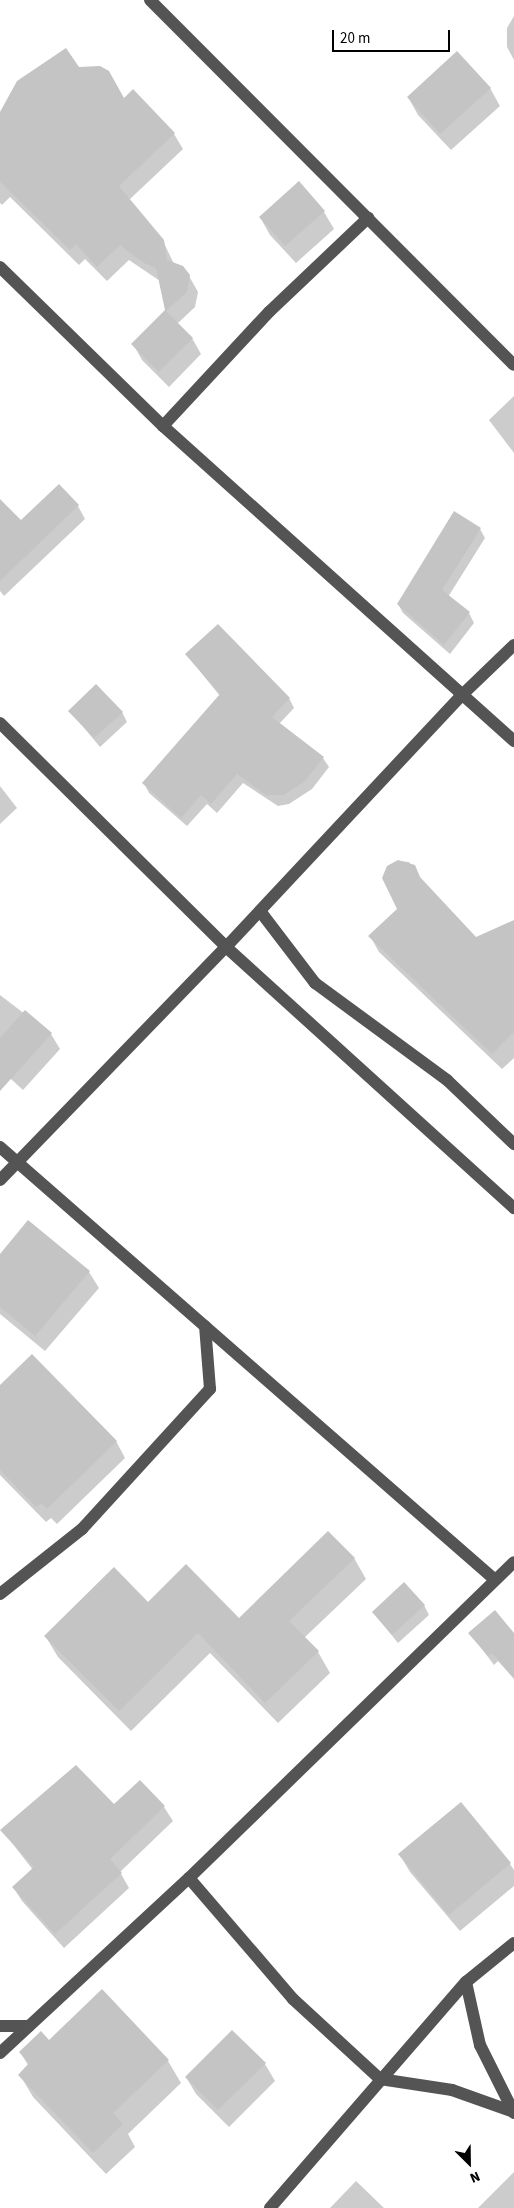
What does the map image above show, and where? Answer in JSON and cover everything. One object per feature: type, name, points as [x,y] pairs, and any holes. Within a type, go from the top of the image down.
[{"type":"street","points":[[150,0],[514,364]]},
{"type":"street","points":[[163,426],[269,312],[368,218]]},
{"type":"street","points":[[0,266],[163,426],[514,741]]},
{"type":"street","points":[[0,1180],[18,1164],[226,947],[462,695],[514,644]]},
{"type":"street","points":[[0,723],[226,947],[514,1208]]},
{"type":"street","points":[[260,911],[315,983],[447,1080],[514,1144]]},
{"type":"street","points":[[0,1147],[494,1579]]},
{"type":"street","points":[[0,1594],[82,1529],[210,1389],[205,1326]]},
{"type":"street","points":[[0,2053],[189,1878],[494,1579],[514,1562]]},
{"type":"street","points":[[189,1878],[293,1999],[380,2079],[452,2090],[513,2112]]},
{"type":"street","points":[[270,2208],[466,1982],[514,1943]]},
{"type":"street","points":[[466,1982],[480,2045],[513,2112]]},
{"type":"street","points":[[0,2026],[29,2026]]},
{"type":"building","points":[[66,48],[79,67],[100,66],[109,71],[124,98],[133,89],[175,133],[119,186],[164,240],[167,260],[183,266],[190,275],[187,292],[166,311],[193,338],[159,372],[131,344],[165,310],[156,268],[142,262],[120,245],[97,267],[76,244],[70,250],[0,182],[0,112],[17,81]]},
{"type":"building","points":[[457,51],[491,88],[440,134],[407,97]]},
{"type":"building","points":[[299,181],[325,211],[285,246],[259,217]]},
{"type":"building","points":[[59,484],[79,505],[0,581],[0,499],[21,520]]},
{"type":"building","points":[[454,511],[481,528],[442,590],[470,612],[444,645],[397,604]]},
{"type":"building","points":[[218,624],[290,698],[272,717],[324,757],[306,780],[284,795],[266,795],[237,774],[211,804],[201,795],[181,818],[142,783],[220,694],[185,654]]},
{"type":"building","points":[[96,684],[123,712],[94,738],[68,711]]},
{"type":"building","points":[[398,860],[415,865],[420,877],[476,937],[514,920],[514,1032],[492,1054],[368,936],[397,909],[382,878],[387,866]]},
{"type":"building","points":[[25,1010],[52,1033],[0,1091],[0,1038]]},
{"type":"building","points":[[28,1220],[90,1271],[35,1336],[0,1307],[0,1254]]},
{"type":"building","points":[[32,1354],[117,1441],[47,1509],[41,1503],[36,1507],[0,1470],[0,1385]]},
{"type":"building","points":[[328,1531],[355,1558],[289,1621],[319,1651],[265,1703],[198,1633],[119,1711],[44,1636],[114,1567],[148,1602],[186,1564],[239,1618]]},
{"type":"building","points":[[404,1582],[425,1605],[392,1635],[372,1612]]},
{"type":"building","points":[[495,1610],[514,1633],[514,1678],[492,1653],[488,1656],[468,1633]]},
{"type":"building","points":[[76,1765],[114,1804],[140,1780],[165,1806],[110,1859],[122,1873],[55,1934],[12,1887],[34,1867],[0,1830]]},
{"type":"building","points":[[461,1802],[511,1863],[449,1915],[398,1854]]},
{"type":"building","points":[[102,1989],[169,2060],[113,2113],[123,2124],[93,2153],[18,2075],[29,2063],[19,2052],[41,2031],[49,2040]]},
{"type":"building","points":[[232,2030],[266,2063],[218,2110],[185,2077]]}]
